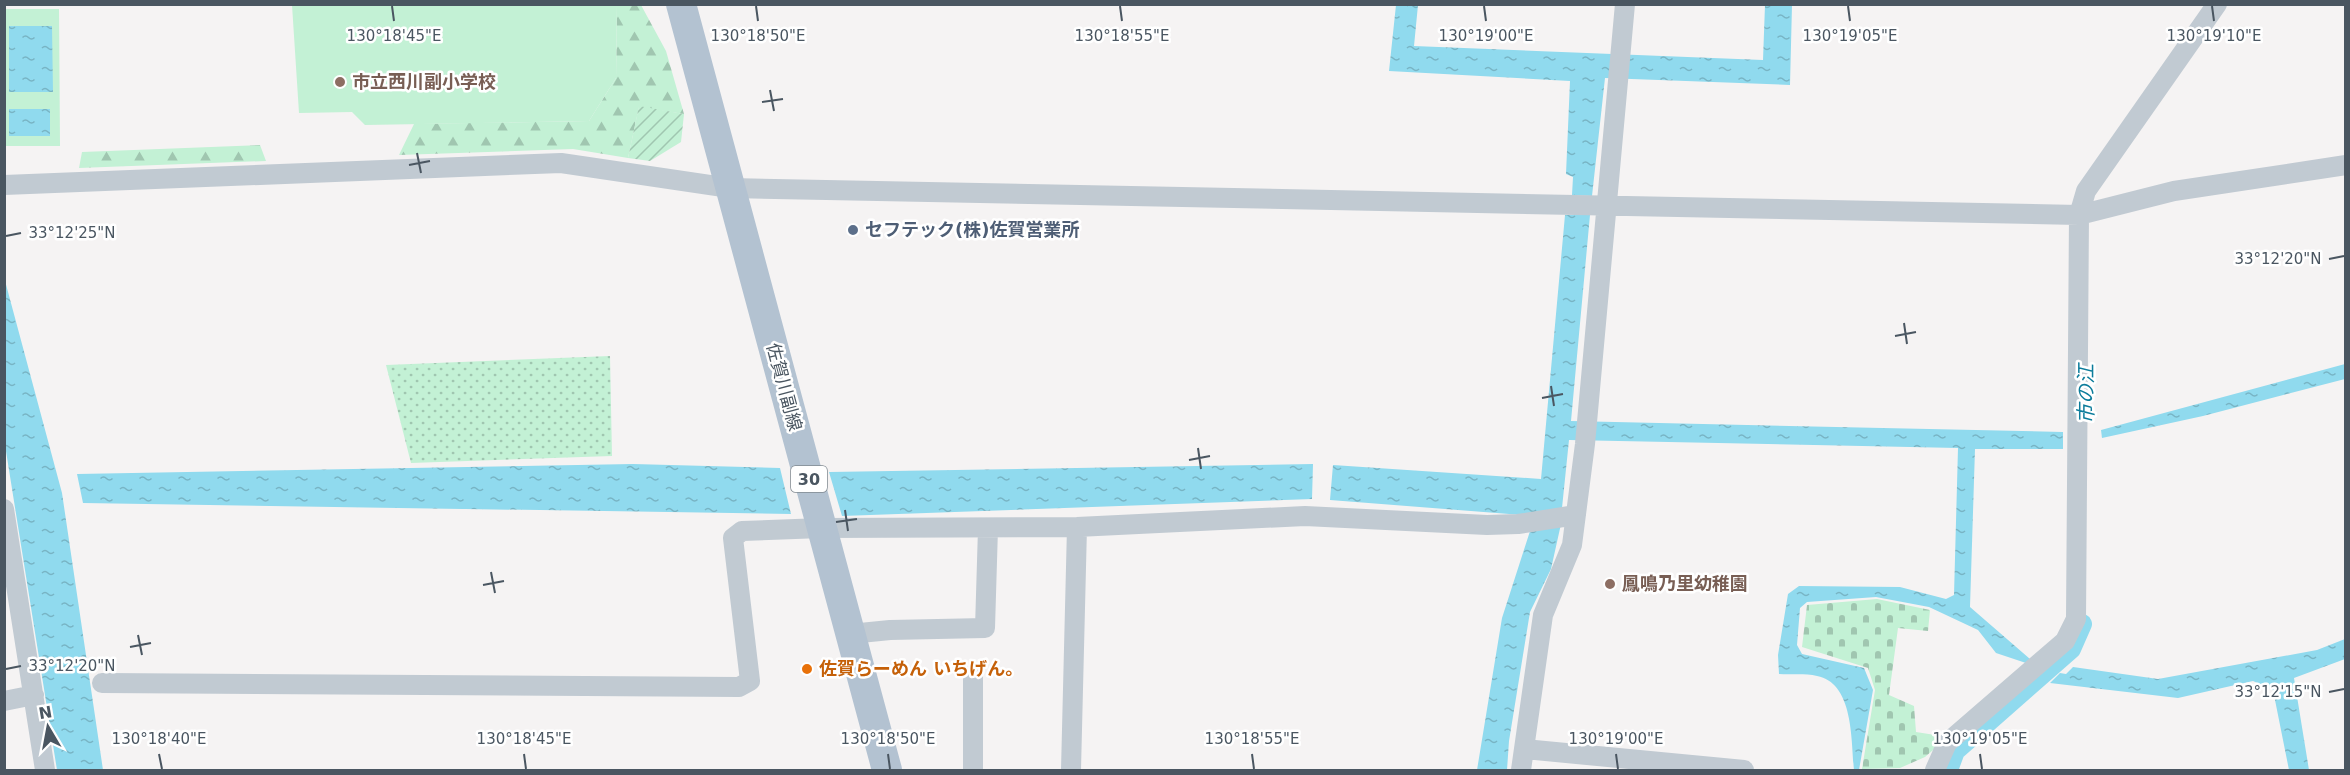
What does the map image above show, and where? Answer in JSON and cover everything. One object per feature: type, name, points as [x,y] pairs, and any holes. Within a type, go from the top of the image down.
[{"type":"main road","name":"佐賀川副線","points":[[681,4],[887,771]]},
{"type":"street","points":[[1521,771],[1543,615],[1572,545],[1585,444],[1625,4]]},
{"type":"street","points":[[1935,771],[1947,743],[2065,641],[2076,620],[2086,191],[2217,4]]},
{"type":"street","points":[[4,185],[561,163],[730,188],[1606,207],[2087,214],[2174,191],[2346,165]]},
{"type":"street","points":[[4,509],[45,771]]},
{"type":"street","points":[[102,683],[739,687],[750,681],[733,538],[742,531],[822,528],[1077,526],[1305,516],[1487,525],[1518,524],[1576,515]]},
{"type":"street","points":[[1071,771],[1077,526]]},
{"type":"street","points":[[850,634],[890,630],[985,628],[988,528]]},
{"type":"street","points":[[973,675],[973,771]]},
{"type":"street","points":[[4,701],[34,696]]},
{"type":"street","points":[[1524,749],[1744,771]]},
{"type":"green space","points":[[292,5],[617,5],[616,78],[589,121],[365,125],[352,112],[299,113]]},
{"type":"green space","points":[[617,5],[641,5],[666,51],[684,114],[639,107],[628,158],[573,149],[399,155],[414,124],[589,121],[616,78]]},
{"type":"green space","points":[[4,9],[59,9],[60,146],[5,146]]},
{"type":"green space","points":[[639,106],[684,114],[681,142],[650,161],[628,158]]},
{"type":"green space","points":[[260,145],[266,161],[79,168],[82,152]]},
{"type":"green space","points":[[610,356],[612,456],[411,463],[386,365]]},
{"type":"green space","points":[[1877,599],[1930,610],[1928,631],[1898,628],[1889,695],[1914,706],[1916,732],[1948,737],[1925,757],[1900,768],[1862,769],[1875,690],[1868,668],[1802,647],[1807,605]]},
{"type":"water","points":[[1396,5],[1418,5],[1414,46],[1763,60],[1765,5],[1792,5],[1790,85],[1605,78],[1592,196],[1572,195],[1573,177],[1566,174],[1570,81],[1389,71]]},
{"type":"water","points":[[9,26],[52,26],[53,92],[9,92]]},
{"type":"water","points":[[9,109],[50,109],[50,136],[9,136]]},
{"type":"water","points":[[1565,215],[1590,215],[1571,421],[2063,432],[2063,449],[1975,449],[1970,607],[2030,659],[2026,663],[1996,653],[1978,630],[1929,607],[1876,597],[1807,602],[1800,608],[1797,645],[1802,654],[1864,668],[1873,690],[1859,770],[1854,770],[1851,729],[1844,701],[1838,690],[1829,681],[1817,676],[1779,674],[1778,655],[1788,594],[1799,586],[1900,587],[1946,599],[1954,595],[1958,448],[1569,440],[1562,508],[1522,515],[1330,500],[1333,465],[1541,479]]},
{"type":"water","points":[[4,277],[62,493],[103,770],[57,770],[5,445]]},
{"type":"water","points":[[2345,364],[2345,379],[2203,416],[2102,438],[2101,430]]},
{"type":"water","points":[[633,464],[780,468],[791,514],[83,503],[77,474]]},
{"type":"water","points":[[1313,464],[1312,499],[842,516],[829,472]]},
{"type":"water","points":[[1561,524],[1551,569],[1530,612],[1509,741],[1507,770],[1477,770],[1502,618],[1531,528]]},
{"type":"water","points":[[2345,639],[2345,659],[2294,678],[2309,770],[2289,770],[2273,690],[2253,681],[2178,698],[2050,683],[2060,673],[2066,674],[2073,667],[2158,679],[2317,650]]},
{"type":"waterway","name":"市の江","points":[[1948,770],[1955,751],[2071,649],[2082,624]]},
{"type":"place","name":"市立西川副小学校","points":[[340,82]]},
{"type":"place","name":"セフテック(株)佐賀営業所","points":[[853,230]]},
{"type":"place","name":"鳳鳴乃里幼稚園","points":[[1610,584]]},
{"type":"place","name":"佐賀らーめん いちげん。","points":[[807,669]]}]
